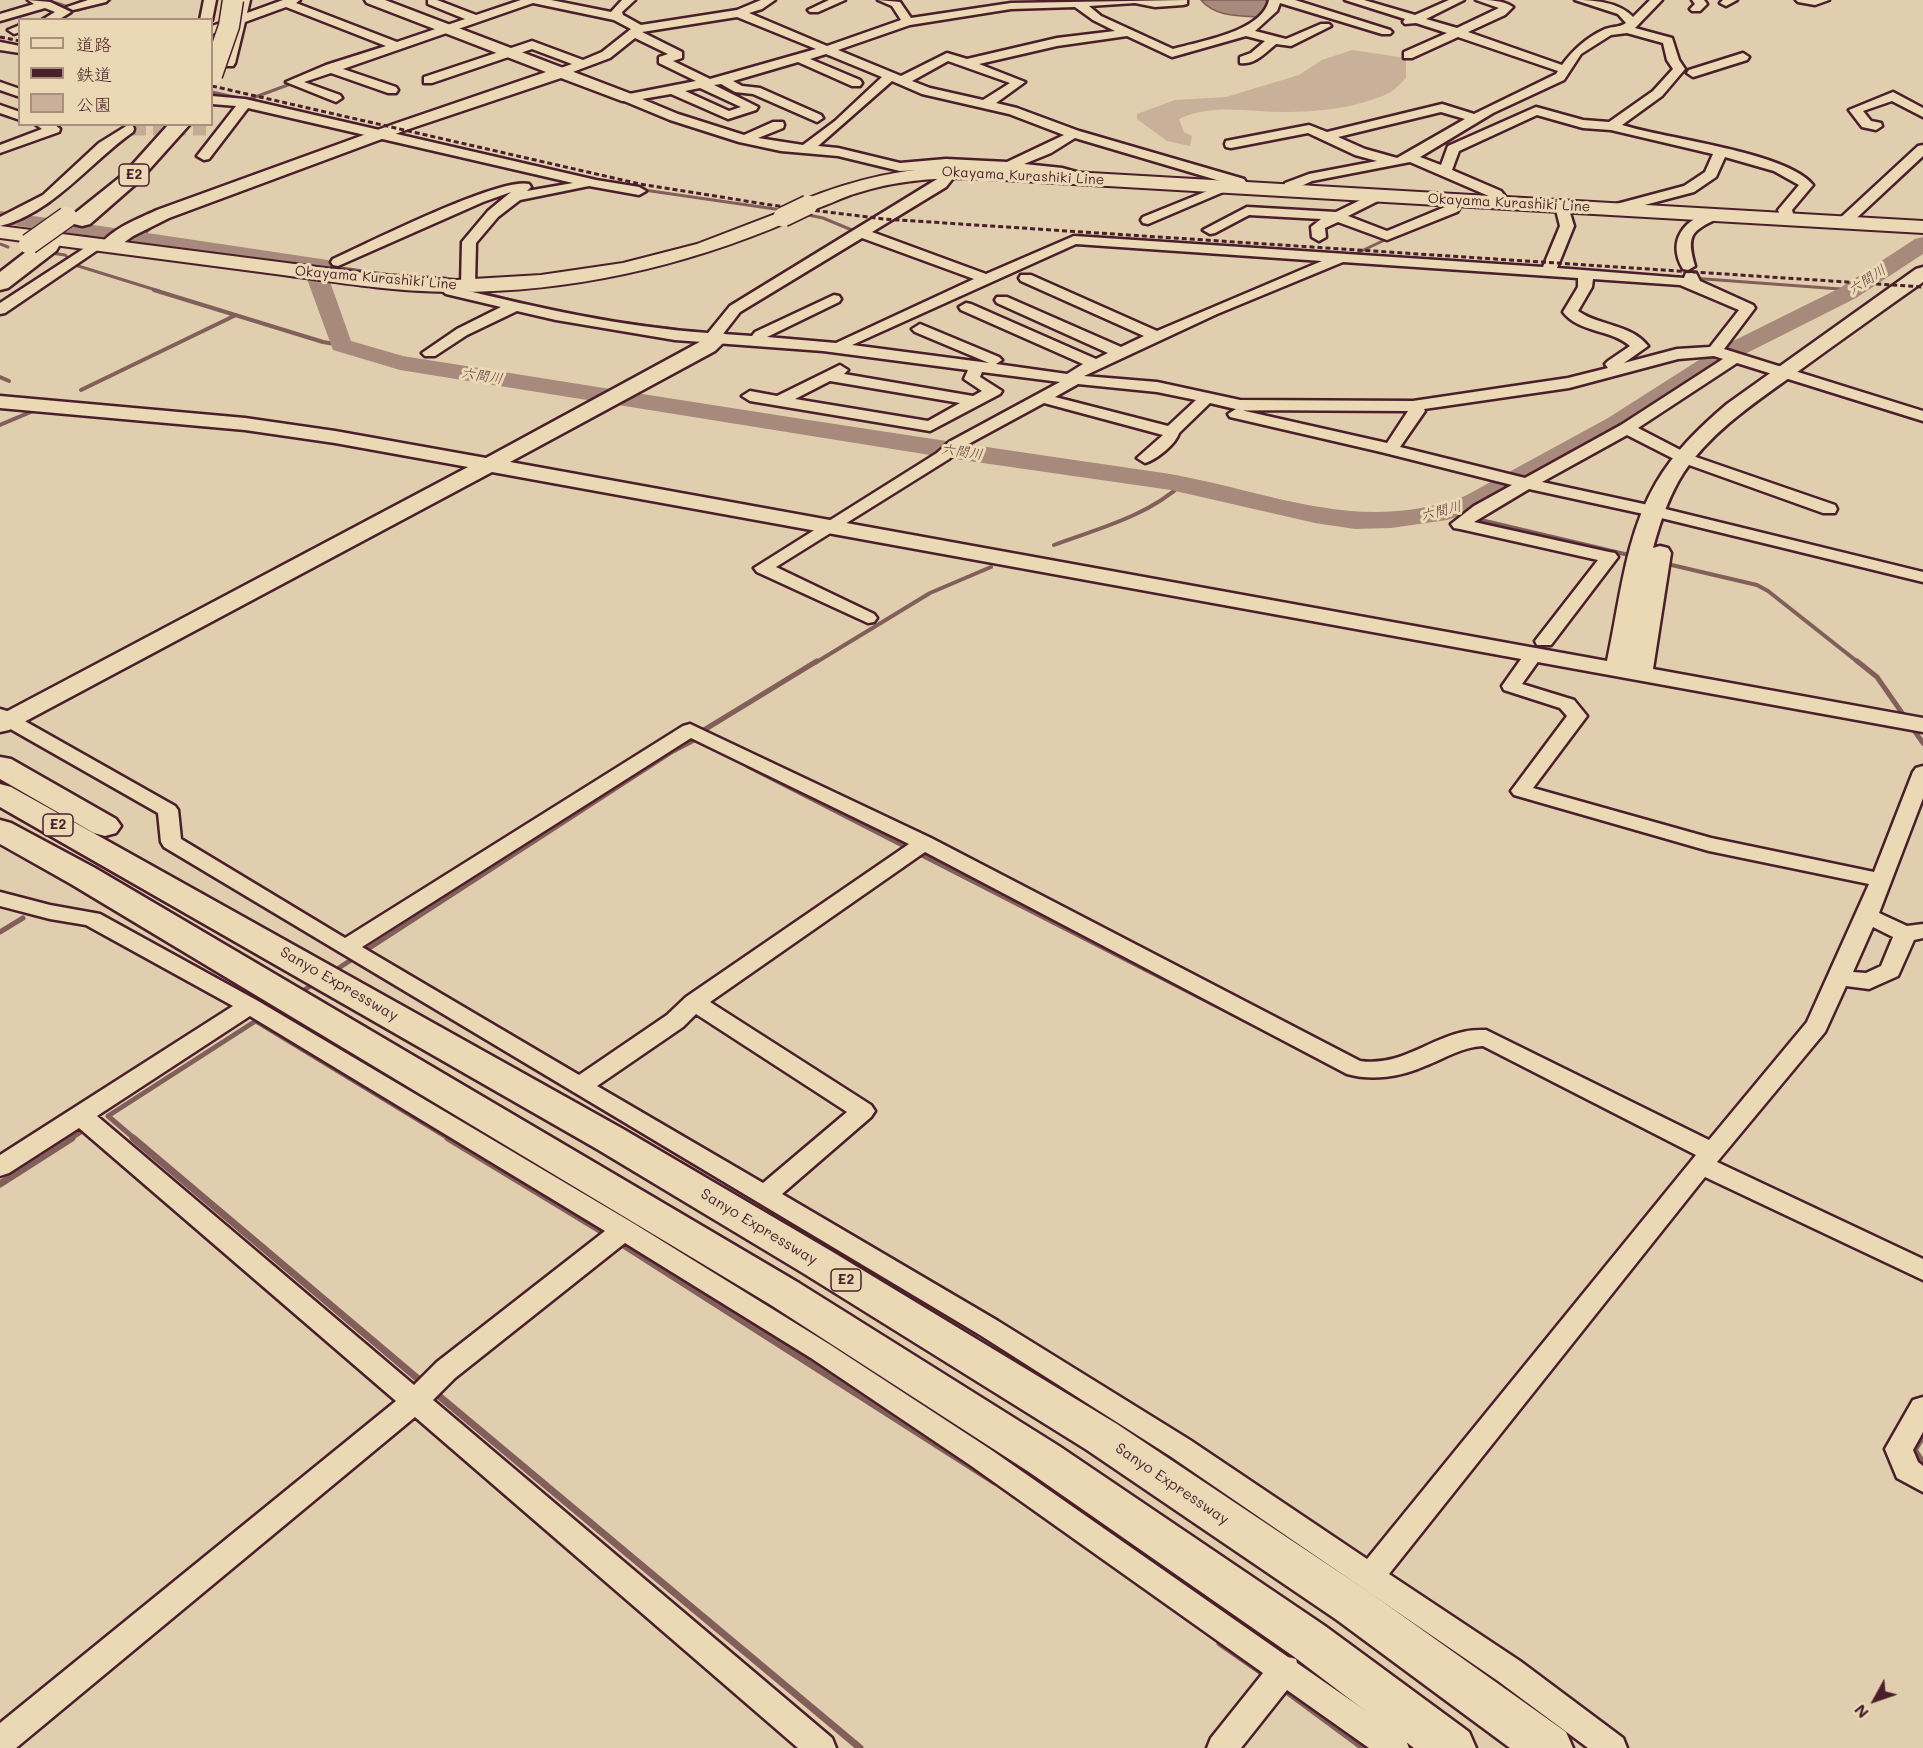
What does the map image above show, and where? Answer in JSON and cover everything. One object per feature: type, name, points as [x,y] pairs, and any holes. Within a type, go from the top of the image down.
[{"type":"highway","points":[[213,30],[219,0]]},
{"type":"highway","points":[[213,72],[229,26],[233,0]]},
{"type":"highway","name":"E2","points":[[75,218],[161,126]]},
{"type":"highway","name":"E2","points":[[39,245],[131,178],[178,126]]},
{"type":"highway","points":[[0,257],[39,245]]},
{"type":"highway","points":[[0,264],[39,245]]},
{"type":"highway","points":[[0,274],[39,245]]},
{"type":"highway","points":[[0,283],[39,245]]},
{"type":"highway","points":[[0,766],[112,859]]},
{"type":"highway","name":"Sanyo Expressway","points":[[0,794],[610,1139],[817,1262],[1102,1437],[1353,1606],[1549,1748]]},
{"type":"highway","name":"Sanyo Expressway","points":[[0,830],[112,859],[785,1294],[1034,1452],[1309,1641],[1452,1748]]},
{"type":"highway","points":[[0,841],[112,859]]},
{"type":"main road","name":"Okayama Kurashiki Line","points":[[0,228],[111,241],[308,273],[335,269],[442,285],[468,286],[552,281],[630,269],[717,245],[852,187],[908,174],[969,172],[1923,227]]},
{"type":"street","points":[[34,0],[69,10],[79,18]]},
{"type":"street","points":[[51,18],[102,0]]},
{"type":"street","points":[[206,18],[210,0]]},
{"type":"street","points":[[229,63],[244,0]]},
{"type":"street","points":[[372,0],[452,27],[562,72],[633,96],[674,117],[746,140],[804,150],[838,152],[900,167],[947,169],[1007,166],[1062,172],[1082,178]]},
{"type":"street","points":[[460,0],[491,13]]},
{"type":"street","points":[[336,98],[294,83],[533,0],[618,17],[636,31],[678,56],[663,60],[752,107],[728,115],[673,90]]},
{"type":"street","points":[[618,17],[616,11],[629,0]]},
{"type":"street","points":[[0,310],[70,261],[163,214],[583,64],[615,49],[636,31],[738,12],[758,7],[769,0]]},
{"type":"street","points":[[814,10],[839,0]]},
{"type":"street","points":[[884,0],[896,4],[908,22]]},
{"type":"street","points":[[633,96],[722,80],[827,50],[908,22],[989,3],[1135,0],[1155,4],[1183,2]]},
{"type":"street","points":[[1078,2],[1097,18],[1172,53],[1246,32],[1274,9],[1275,0]]},
{"type":"street","points":[[1283,0],[1382,34],[1458,0]]},
{"type":"street","points":[[1351,0],[1458,33],[1539,64],[1566,69]]},
{"type":"street","points":[[1375,7],[1389,0]]},
{"type":"street","points":[[1408,55],[1501,13],[1507,7],[1482,0]]},
{"type":"street","points":[[1581,0],[1622,12],[1630,26],[1668,41],[1673,60],[1679,69],[1713,80],[1712,77],[1744,61]]},
{"type":"street","points":[[1290,189],[1290,186],[1309,178],[1410,157],[1474,118],[1560,77],[1577,52],[1608,32],[1630,26],[1656,0]]},
{"type":"street","points":[[1802,0],[1815,2],[1822,0]]},
{"type":"street","points":[[213,30],[290,2],[397,46]]},
{"type":"street","points":[[432,2],[476,19]]},
{"type":"street","points":[[0,18],[46,4]]},
{"type":"street","points":[[738,12],[926,91],[1013,111],[1074,134],[1239,182],[1236,187],[1148,220]]},
{"type":"street","points":[[1246,32],[1287,43],[1326,26]]},
{"type":"street","points":[[966,63],[1058,42],[1125,33]]},
{"type":"street","points":[[1245,60],[1255,56],[1274,39]]},
{"type":"street","points":[[428,80],[532,45],[583,64]]},
{"type":"street","points":[[0,46],[18,50]]},
{"type":"street","points":[[804,150],[827,136],[848,118],[870,93],[947,57],[1019,82],[986,104]]},
{"type":"street","points":[[799,58],[856,83]]},
{"type":"street","points":[[870,68],[889,61]]},
{"type":"street","points":[[332,69],[392,90]]},
{"type":"street","points":[[1612,126],[1640,108],[1679,69]]},
{"type":"street","points":[[722,80],[739,89],[756,91],[817,118]]},
{"type":"street","points":[[0,86],[18,92]]},
{"type":"street","points":[[1876,126],[1867,124],[1855,111],[1893,96],[1923,113]]},
{"type":"street","points":[[213,100],[244,103],[596,184],[639,191]]},
{"type":"street","points":[[204,156],[244,103]]},
{"type":"street","points":[[1329,136],[1442,108],[1474,118]]},
{"type":"street","points":[[0,109],[18,115]]},
{"type":"street","points":[[1445,172],[1454,149],[1536,111],[1582,124],[1612,126],[1630,132],[1721,150],[1781,169],[1806,185],[1785,210],[1788,220]]},
{"type":"street","points":[[746,140],[778,124]]},
{"type":"street","points":[[0,149],[54,129],[46,126]]},
{"type":"street","points":[[0,228],[15,213],[48,198],[122,127]]},
{"type":"street","points":[[208,129],[225,129]]},
{"type":"street","points":[[1231,144],[1309,129],[1329,136],[1360,152],[1394,162]]},
{"type":"street","points":[[1007,166],[1046,150],[1074,134]]},
{"type":"street","points":[[1614,209],[1689,189],[1711,174],[1721,150]]},
{"type":"street","points":[[1844,223],[1920,155]]},
{"type":"street","points":[[1410,157],[1496,194],[1501,203]]},
{"type":"street","points":[[3,720],[708,347],[735,309],[941,184],[947,169]]},
{"type":"street","points":[[468,286],[469,242],[494,214],[545,172]]},
{"type":"street","points":[[335,269],[478,199],[510,188],[517,194],[596,184]]},
{"type":"street","points":[[1319,237],[1318,227],[1335,216],[1379,195]]},
{"type":"street","points":[[1210,230],[1247,211],[1335,216],[1387,236],[1452,209],[1451,200]]},
{"type":"street","points":[[1549,269],[1567,225],[1562,206]]},
{"type":"street","points":[[1714,215],[1686,230],[1682,237],[1682,246],[1691,276],[1748,308],[1726,354],[1627,428],[1525,483],[1460,524],[1609,557],[1511,686],[1567,704],[1577,716],[1521,791],[1709,844],[1882,880]]},
{"type":"street","points":[[862,233],[989,280]]},
{"type":"street","points":[[842,346],[1074,240],[1549,269],[1680,281],[1691,276]]},
{"type":"street","points":[[868,618],[763,568],[839,522],[949,450],[1041,398],[1095,364],[1156,336],[1347,257]]},
{"type":"street","points":[[1630,665],[1649,560],[1661,513],[1690,460],[1727,431],[1790,374],[1923,273]]},
{"type":"street","points":[[1586,274],[1585,287],[1570,312],[1586,321],[1622,333],[1640,346],[1613,364],[1622,370]]},
{"type":"street","points":[[1026,278],[1156,336]]},
{"type":"street","points":[[442,285],[451,291],[514,307],[607,325],[842,346],[870,352],[994,365],[1144,386],[1152,392],[1203,402],[1525,483],[1661,513],[1923,577]]},
{"type":"street","points":[[1790,374],[1923,288]]},
{"type":"street","points":[[758,338],[834,299]]},
{"type":"street","points":[[1002,300],[1121,353]]},
{"type":"street","points":[[1046,320],[1083,304]]},
{"type":"street","points":[[430,352],[462,332],[514,307]]},
{"type":"street","points":[[966,307],[1095,364]]},
{"type":"street","points":[[920,328],[995,360],[994,365]]},
{"type":"street","points":[[779,401],[870,352]]},
{"type":"street","points":[[1145,458],[1171,436],[1171,432],[1203,402],[1240,405],[1413,406],[1569,384],[1677,354],[1726,354],[1920,415],[1923,429]]},
{"type":"street","points":[[750,396],[930,426],[994,391],[972,379],[977,365]]},
{"type":"street","points":[[827,376],[976,400]]},
{"type":"street","points":[[0,392],[255,414],[1910,717]]},
{"type":"street","points":[[1041,398],[1171,432]]},
{"type":"street","points":[[0,402],[245,424],[498,460]]},
{"type":"street","points":[[1392,448],[1417,411],[1413,406]]},
{"type":"street","points":[[1627,428],[1690,460],[1829,509]]},
{"type":"street","points":[[3,720],[168,810],[171,842],[989,1328],[1180,1448],[1509,1671],[1612,1748]]},
{"type":"street","points":[[355,953],[690,730],[917,848],[1355,1068],[1373,1071],[1414,1062],[1465,1039],[1486,1038],[1706,1159],[1923,1270]]},
{"type":"street","points":[[1370,1576],[1816,1026],[1867,916],[1923,772]]},
{"type":"street","points":[[580,1086],[675,1021],[694,1002],[917,848]]},
{"type":"street","points":[[0,899],[50,912],[92,919],[260,1012],[616,1236],[820,1351],[980,1457],[1278,1678],[1394,1748]]},
{"type":"street","points":[[1838,978],[1869,981],[1890,971],[1914,933],[1867,916]]},
{"type":"street","points":[[694,1002],[863,1111],[765,1196]]},
{"type":"street","points":[[0,1167],[88,1123],[260,1012]]},
{"type":"street","points":[[88,1123],[423,1393],[821,1748]]},
{"type":"street","points":[[0,1742],[616,1236]]},
{"type":"street","points":[[1923,1408],[1899,1449],[1906,1470],[1923,1480]]},
{"type":"street","points":[[1222,1748],[1278,1678]]},
{"type":"green space","points":[[1352,50],[1406,58],[1406,78],[1389,93],[1338,108],[1284,112],[1218,110],[1192,114],[1179,119],[1184,132],[1192,136],[1190,146],[1167,141],[1137,119],[1137,114],[1175,100],[1226,97],[1299,75],[1322,60]]},
{"type":"shaded area","points":[[1201,0],[1271,0],[1268,10],[1260,17],[1220,13]]},
{"type":"waterway","points":[[47,0],[78,10],[110,0]]},
{"type":"waterway","points":[[583,75],[615,88]]},
{"type":"waterway","points":[[247,100],[296,82]]},
{"type":"waterway","points":[[213,92],[247,100]]},
{"type":"waterway","points":[[162,221],[386,136]]},
{"type":"waterway","points":[[637,189],[782,210]]},
{"type":"waterway","points":[[803,214],[823,218],[859,233]]},
{"type":"waterway","name":"六間川","points":[[0,217],[320,265],[318,279],[341,345],[400,363],[955,451],[1171,482],[1315,515],[1355,521],[1391,520],[1447,512],[1474,502],[1617,423],[1722,356],[1848,293],[1923,244]]},
{"type":"waterway","points":[[140,238],[154,225]]},
{"type":"waterway","points":[[1351,256],[1391,237]]},
{"type":"waterway","points":[[0,244],[8,247]]},
{"type":"waterway","points":[[51,253],[65,255],[75,265],[159,291]]},
{"type":"waterway","points":[[320,265],[392,275],[446,278]]},
{"type":"waterway","points":[[1651,275],[1854,290],[1849,290]]},
{"type":"waterway","points":[[154,290],[236,315]]},
{"type":"waterway","points":[[479,292],[520,303]]},
{"type":"waterway","points":[[1205,319],[1232,308]]},
{"type":"waterway","points":[[81,390],[236,315]]},
{"type":"waterway","points":[[236,315],[323,342],[341,345]]},
{"type":"waterway","points":[[624,323],[677,330]]},
{"type":"waterway","points":[[913,353],[1053,372]]},
{"type":"waterway","points":[[0,377],[9,381]]},
{"type":"waterway","points":[[1185,397],[1240,411]]},
{"type":"waterway","points":[[0,425],[33,411]]},
{"type":"waterway","points":[[1054,545],[1138,513],[1154,505],[1182,484]]},
{"type":"waterway","points":[[1447,512],[1633,556]]},
{"type":"waterway","points":[[1663,563],[1757,585],[1768,591],[1859,663]]},
{"type":"waterway","points":[[815,663],[930,593],[991,567]]},
{"type":"waterway","points":[[331,973],[673,751],[696,739],[704,730],[817,661]]},
{"type":"waterway","points":[[1857,661],[1877,677],[1923,743]]},
{"type":"waterway","points":[[748,766],[1274,1035]]},
{"type":"waterway","points":[[0,932],[23,918]]},
{"type":"waterway","points":[[298,994],[315,983]]},
{"type":"waterway","points":[[135,1139],[108,1116],[282,1004]]},
{"type":"waterway","points":[[256,1021],[450,1139]]},
{"type":"waterway","points":[[70,1139],[87,1128]]},
{"type":"waterway","points":[[0,1184],[72,1138]]},
{"type":"waterway","points":[[133,1138],[423,1383]]},
{"type":"waterway","points":[[448,1138],[608,1235]]},
{"type":"waterway","points":[[619,1242],[995,1482]]},
{"type":"waterway","points":[[433,1391],[860,1748]]},
{"type":"waterway","points":[[1923,1435],[1914,1450],[1923,1464]]},
{"type":"waterway","points":[[1220,1643],[1269,1677]]},
{"type":"waterway","points":[[1281,1687],[1364,1748]]},
{"type":"tunnel","points":[[133,129],[208,129]]},
{"type":"railway","points":[[0,37],[18,41]]},
{"type":"railway","points":[[213,86],[640,184],[771,205],[884,219],[1923,287]]}]
